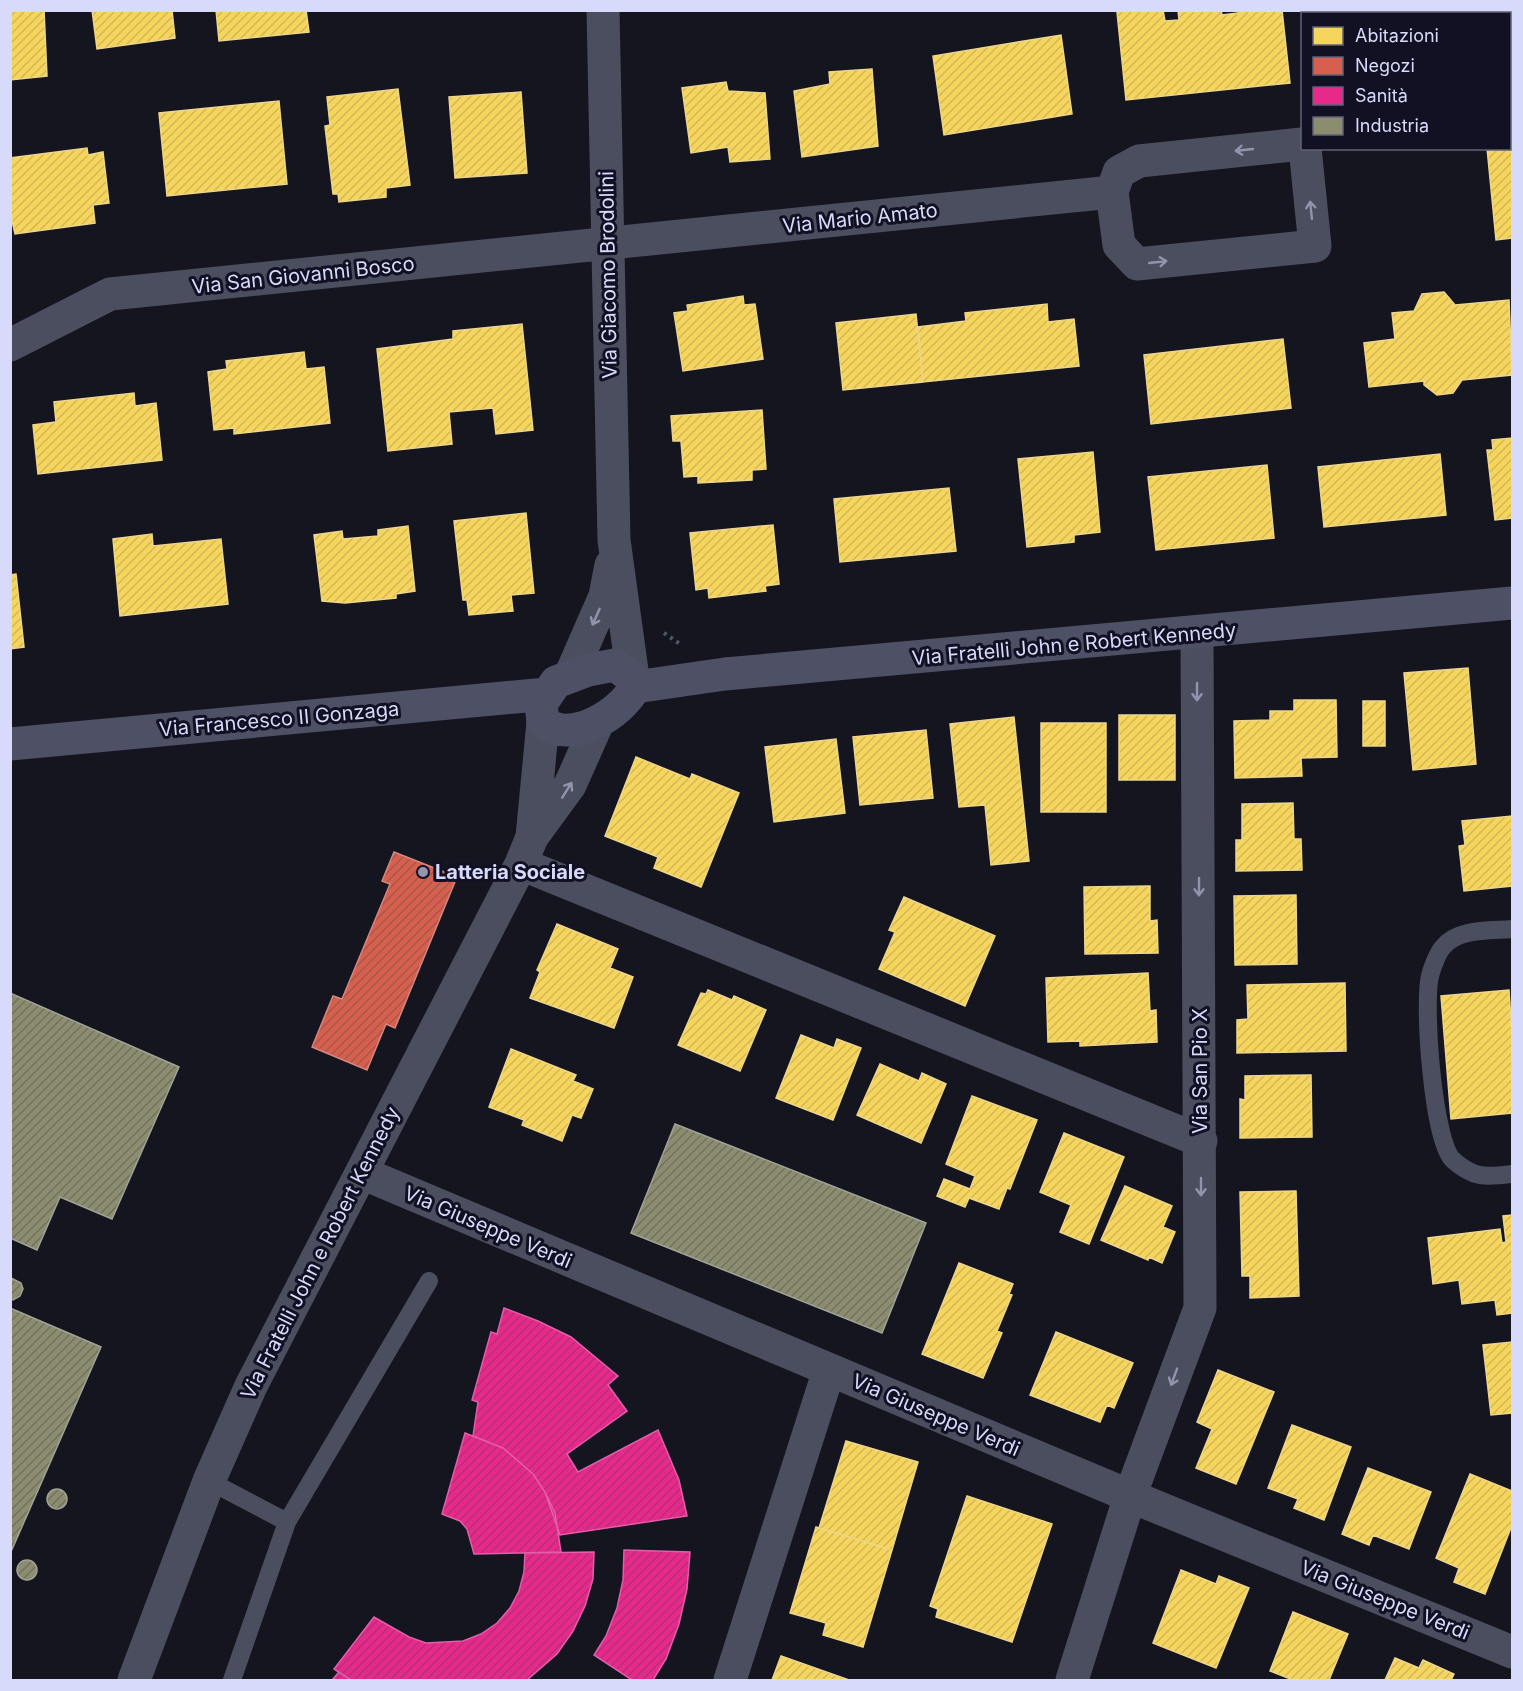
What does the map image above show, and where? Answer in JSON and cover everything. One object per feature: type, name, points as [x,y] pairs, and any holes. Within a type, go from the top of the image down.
[{"type":"street","name":"Via Giacomo Brodolini","points":[[603,10],[614,540]]},
{"type":"street","points":[[1301,144],[1139,161],[1119,172],[1112,192],[1119,244],[1137,264],[1315,246],[1305,150]]},
{"type":"street","name":"Via Mario Amato","points":[[608,245],[1112,192]]},
{"type":"street","name":"Via San Giovanni Bosco","points":[[10,345],[110,294],[608,245]]},
{"type":"street","points":[[614,540],[634,682]]},
{"type":"street","name":"Via Fratelli John e Robert Kennedy","points":[[526,850],[553,697],[605,596],[614,540]]},
{"type":"street","name":"Via Fratelli John e Robert Kennedy","points":[[634,682],[1512,603]]},
{"type":"street","name":"Via San Pio X","points":[[1072,1680],[1130,1496],[1200,1308],[1197,633]]},
{"type":"street","name":"Via Francesco II Gonzaga","points":[[10,744],[553,697],[615,665],[634,682],[629,699],[598,722],[562,732],[552,729],[553,697]]},
{"type":"street","name":"Via Fratelli John e Robert Kennedy","points":[[134,1680],[209,1481],[251,1386],[526,850],[570,786],[598,722]]},
{"type":"street","points":[[526,850],[1201,1142]]},
{"type":"street","name":"Via Giuseppe Verdi","points":[[362,1173],[1130,1496],[1512,1652]]},
{"type":"street","points":[[730,1680],[829,1370]]},
{"type":"lane","points":[[1512,929],[1467,933],[1443,946],[1430,976],[1427,1016],[1438,1125],[1451,1158],[1475,1176],[1512,1174]]},
{"type":"lane","points":[[232,1680],[287,1522],[429,1281]]},
{"type":"lane","points":[[209,1481],[287,1522]]},
{"type":"building: Abitazioni","points":[[10,10],[44,10],[47,76],[10,80]]},
{"type":"building: Abitazioni","points":[[92,10],[172,10],[175,38],[97,49]]},
{"type":"building: Abitazioni","points":[[216,10],[306,10],[309,32],[219,41]]},
{"type":"building: Abitazioni","points":[[1163,10],[1165,21],[1179,20],[1178,10],[1221,10],[1222,15],[1238,13],[1238,10],[1282,10],[1290,83],[1126,100],[1117,12]]},
{"type":"building: Abitazioni","points":[[1342,10],[1407,10],[1407,12],[1342,12]]},
{"type":"building: Abitazioni","points":[[1474,10],[1512,10],[1512,82],[1511,12],[1474,12]]},
{"type":"building: Abitazioni","points":[[1061,35],[1072,114],[944,135],[933,56]]},
{"type":"building: Abitazioni","points":[[872,69],[878,146],[802,157],[794,91],[830,84],[829,72]]},
{"type":"building: Abitazioni","points":[[726,82],[728,91],[765,93],[770,159],[730,162],[728,147],[691,153],[682,88]]},
{"type":"building: Abitazioni","points":[[398,89],[410,185],[386,188],[386,197],[339,202],[338,194],[333,194],[325,126],[330,125],[327,97]]},
{"type":"building: Abitazioni","points":[[521,92],[527,173],[455,178],[449,97]]},
{"type":"building: Abitazioni","points":[[279,101],[287,184],[167,196],[159,113]]},
{"type":"building: Abitazioni","points":[[1512,126],[1512,238],[1496,240],[1487,150],[1511,150]]},
{"type":"building: Abitazioni","points":[[87,148],[88,155],[103,152],[109,203],[93,205],[95,223],[15,234],[10,212],[10,158]]},
{"type":"building: Abitazioni","points":[[1444,292],[1455,305],[1509,300],[1512,375],[1462,380],[1453,393],[1437,395],[1424,385],[1424,381],[1369,387],[1364,343],[1395,339],[1392,313],[1414,311],[1422,294]]},
{"type":"building: Abitazioni","points":[[743,296],[744,305],[755,304],[763,359],[683,371],[674,313],[688,311],[687,305]]},
{"type":"building: Abitazioni","points":[[1047,304],[1048,322],[1074,319],[1079,366],[923,382],[918,327],[966,321],[965,313]]},
{"type":"building: Abitazioni","points":[[916,314],[923,382],[843,390],[836,323]]},
{"type":"building: Abitazioni","points":[[522,324],[533,430],[496,434],[493,408],[449,412],[452,444],[388,451],[377,349],[453,339],[453,331]]},
{"type":"building: Abitazioni","points":[[1283,339],[1291,408],[1151,424],[1144,355]]},
{"type":"building: Abitazioni","points":[[304,352],[306,369],[324,367],[330,423],[234,434],[234,428],[214,430],[208,372],[227,369],[226,361]]},
{"type":"building: Abitazioni","points":[[134,393],[135,406],[156,403],[162,460],[38,474],[33,425],[56,422],[54,402]]},
{"type":"building: Abitazioni","points":[[762,410],[766,469],[752,470],[752,480],[698,483],[698,476],[684,477],[681,441],[673,441],[671,416]]},
{"type":"building: Abitazioni","points":[[1512,438],[1512,518],[1495,520],[1487,450],[1493,450],[1492,440]]},
{"type":"building: Abitazioni","points":[[1093,452],[1100,532],[1074,535],[1074,542],[1027,547],[1018,459]]},
{"type":"building: Abitazioni","points":[[1440,454],[1446,515],[1324,527],[1318,467]]},
{"type":"building: Abitazioni","points":[[1267,465],[1274,538],[1156,550],[1148,477]]},
{"type":"building: Abitazioni","points":[[949,488],[956,551],[840,562],[834,499]]},
{"type":"building: Abitazioni","points":[[526,513],[534,593],[511,595],[513,611],[469,615],[467,600],[463,600],[454,521]]},
{"type":"building: Abitazioni","points":[[773,525],[779,584],[765,586],[766,591],[709,598],[708,588],[696,590],[690,533]]},
{"type":"building: Abitazioni","points":[[408,526],[415,591],[396,594],[396,598],[345,603],[322,601],[314,535],[342,531],[343,539],[378,536],[378,530]]},
{"type":"building: Abitazioni","points":[[152,534],[153,546],[221,539],[228,604],[120,616],[113,539]]},
{"type":"building: Abitazioni","points":[[16,574],[24,647],[10,649],[10,575]]},
{"type":"building: Abitazioni","points":[[1468,668],[1476,764],[1413,770],[1404,673]]},
{"type":"building: Abitazioni","points":[[1294,700],[1336,700],[1337,757],[1301,758],[1302,776],[1235,778],[1234,721],[1270,720],[1270,711],[1294,711]]},
{"type":"building: Abitazioni","points":[[1363,701],[1385,701],[1385,746],[1363,746]]},
{"type":"building: Abitazioni","points":[[1119,715],[1175,715],[1175,780],[1119,780]]},
{"type":"building: Abitazioni","points":[[1014,717],[1029,861],[991,865],[985,805],[959,807],[950,724]]},
{"type":"building: Abitazioni","points":[[1041,723],[1106,723],[1106,812],[1041,812]]},
{"type":"building: Abitazioni","points":[[926,730],[933,798],[860,805],[853,737]]},
{"type":"building: Abitazioni","points":[[836,739],[845,813],[774,822],[765,747]]},
{"type":"building: Abitazioni","points":[[636,757],[690,779],[692,774],[739,793],[701,887],[654,868],[658,857],[605,836]]},
{"type":"building: Abitazioni","points":[[1293,803],[1294,839],[1301,839],[1302,870],[1236,871],[1236,840],[1242,840],[1242,804]]},
{"type":"building: Abitazioni","points":[[1512,816],[1512,886],[1464,891],[1459,846],[1465,845],[1462,821]]},
{"type":"building: Abitazioni","points":[[1150,886],[1150,921],[1157,920],[1158,953],[1085,954],[1084,887]]},
{"type":"building: Abitazioni","points":[[1296,895],[1297,964],[1235,965],[1234,896]]},
{"type":"building: Abitazioni","points":[[904,897],[995,936],[965,1006],[879,969],[895,932],[889,930]]},
{"type":"building: Abitazioni","points":[[557,924],[618,949],[610,968],[633,977],[614,1028],[530,998],[540,972],[537,970]]},
{"type":"building: Abitazioni","points":[[1148,973],[1150,1011],[1156,1010],[1157,1042],[1080,1046],[1080,1041],[1048,1042],[1046,978]]},
{"type":"building: Abitazioni","points":[[1345,983],[1346,1051],[1237,1053],[1237,1020],[1248,1019],[1247,985]]},
{"type":"building: Abitazioni","points":[[708,990],[732,1000],[734,996],[766,1010],[740,1071],[678,1045],[701,993],[706,994]]},
{"type":"building: Abitazioni","points":[[1509,990],[1512,1037],[1512,1113],[1451,1119],[1441,996]]},
{"type":"building: Abitazioni","points":[[801,1035],[834,1048],[837,1039],[861,1048],[833,1120],[776,1098]]},
{"type":"building: Abitazioni","points":[[511,1049],[576,1075],[573,1081],[593,1089],[581,1118],[572,1115],[562,1141],[522,1125],[524,1120],[489,1107]]},
{"type":"building: Abitazioni","points":[[880,1064],[919,1081],[922,1073],[946,1084],[921,1143],[857,1115]]},
{"type":"building: Abitazioni","points":[[1311,1075],[1312,1137],[1240,1138],[1240,1099],[1245,1100],[1245,1076]]},
{"type":"building: Abitazioni","points":[[972,1096],[1037,1120],[1010,1189],[1007,1188],[999,1209],[969,1198],[965,1207],[937,1196],[944,1179],[970,1189],[975,1176],[946,1164]]},
{"type":"building: Abitazioni","points":[[1064,1133],[1124,1157],[1089,1244],[1060,1232],[1071,1205],[1040,1192]]},
{"type":"building: Abitazioni","points":[[1125,1186],[1172,1206],[1163,1227],[1175,1232],[1162,1263],[1149,1257],[1148,1260],[1101,1240]]},
{"type":"building: Abitazioni","points":[[1296,1191],[1299,1296],[1250,1298],[1250,1276],[1242,1276],[1240,1192]]},
{"type":"building: Abitazioni","points":[[1512,1215],[1512,1313],[1497,1315],[1495,1300],[1462,1304],[1459,1280],[1433,1284],[1428,1238],[1500,1229],[1502,1243],[1506,1242],[1503,1216]]},
{"type":"building: Abitazioni","points":[[959,1263],[1013,1284],[1009,1294],[1012,1295],[997,1331],[1002,1333],[983,1378],[922,1354]]},
{"type":"building: Abitazioni","points":[[1056,1332],[1133,1363],[1114,1408],[1107,1405],[1100,1422],[1030,1395]]},
{"type":"building: Abitazioni","points":[[1512,1342],[1512,1413],[1491,1415],[1483,1345]]},
{"type":"building: Abitazioni","points":[[1218,1370],[1274,1392],[1236,1484],[1196,1468],[1212,1429],[1197,1422]]},
{"type":"building: Abitazioni","points":[[1292,1425],[1351,1447],[1324,1520],[1294,1508],[1298,1499],[1268,1488]]},
{"type":"building: Abitazioni","points":[[846,1441],[918,1462],[892,1550],[819,1528]]},
{"type":"building: Abitazioni","points":[[1368,1468],[1431,1492],[1409,1549],[1373,1535],[1369,1545],[1342,1534]]},
{"type":"building: Abitazioni","points":[[1470,1474],[1512,1491],[1512,1525],[1485,1594],[1454,1582],[1459,1568],[1436,1558]]},
{"type":"building: Abitazioni","points":[[967,1496],[1052,1524],[1012,1642],[936,1617],[938,1609],[930,1606]]},
{"type":"building: Abitazioni","points":[[816,1527],[892,1550],[863,1647],[823,1635],[826,1623],[790,1613]]},
{"type":"building: Abitazioni","points":[[1181,1570],[1216,1584],[1219,1576],[1249,1588],[1216,1668],[1153,1643]]},
{"type":"building: Abitazioni","points":[[1293,1612],[1348,1634],[1329,1680],[1293,1680],[1270,1671]]},
{"type":"building: Abitazioni","points":[[781,1656],[849,1680],[772,1680]]},
{"type":"building: Abitazioni","points":[[1395,1658],[1419,1668],[1423,1660],[1454,1674],[1451,1680],[1385,1680]]},
{"type":"building: Negozi","points":[[394,852],[457,877],[395,1028],[386,1024],[367,1070],[312,1047],[333,996],[342,999],[390,884],[382,881]]},
{"type":"building: Sanità","points":[[504,1308],[571,1337],[618,1376],[608,1385],[627,1411],[567,1454],[578,1472],[658,1430],[679,1480],[687,1516],[560,1535],[545,1492],[533,1474],[503,1448],[473,1436],[478,1402],[472,1400],[491,1332],[497,1334]]},
{"type":"building: Sanità","points":[[465,1433],[503,1448],[533,1474],[555,1513],[561,1552],[474,1554],[467,1529],[460,1521],[442,1514]]},
{"type":"building: Sanità","points":[[624,1550],[690,1552],[687,1589],[679,1624],[666,1659],[653,1680],[632,1680],[594,1655],[606,1636],[617,1608],[623,1580]]},
{"type":"building: Sanità","points":[[594,1552],[593,1579],[585,1606],[573,1631],[557,1654],[527,1680],[351,1680],[334,1669],[374,1617],[409,1637],[426,1643],[463,1641],[481,1634],[497,1623],[510,1608],[519,1591],[524,1572],[525,1553]]},
{"type":"building: Sanità","points":[[339,1672],[351,1680],[332,1680]]},
{"type":"building: Industria","points":[[10,993],[179,1067],[112,1219],[60,1197],[37,1250],[10,1238]]},
{"type":"building: Industria","points":[[675,1124],[926,1223],[882,1333],[631,1233]]},
{"type":"building: Industria","points":[[11,1278],[21,1283],[23,1289],[20,1296],[13,1300],[10,1299]]},
{"type":"building: Industria","points":[[10,1308],[101,1347],[10,1554]]},
{"type":"building: Industria","points":[[53,1489],[61,1489],[67,1495],[67,1503],[61,1509],[53,1509],[47,1503],[47,1495]]},
{"type":"building: Industria","points":[[23,1560],[31,1560],[37,1566],[37,1574],[31,1580],[23,1580],[17,1574],[17,1566]]},
{"type":"place","name":"Latteria Sociale","points":[[423,872]]}]
